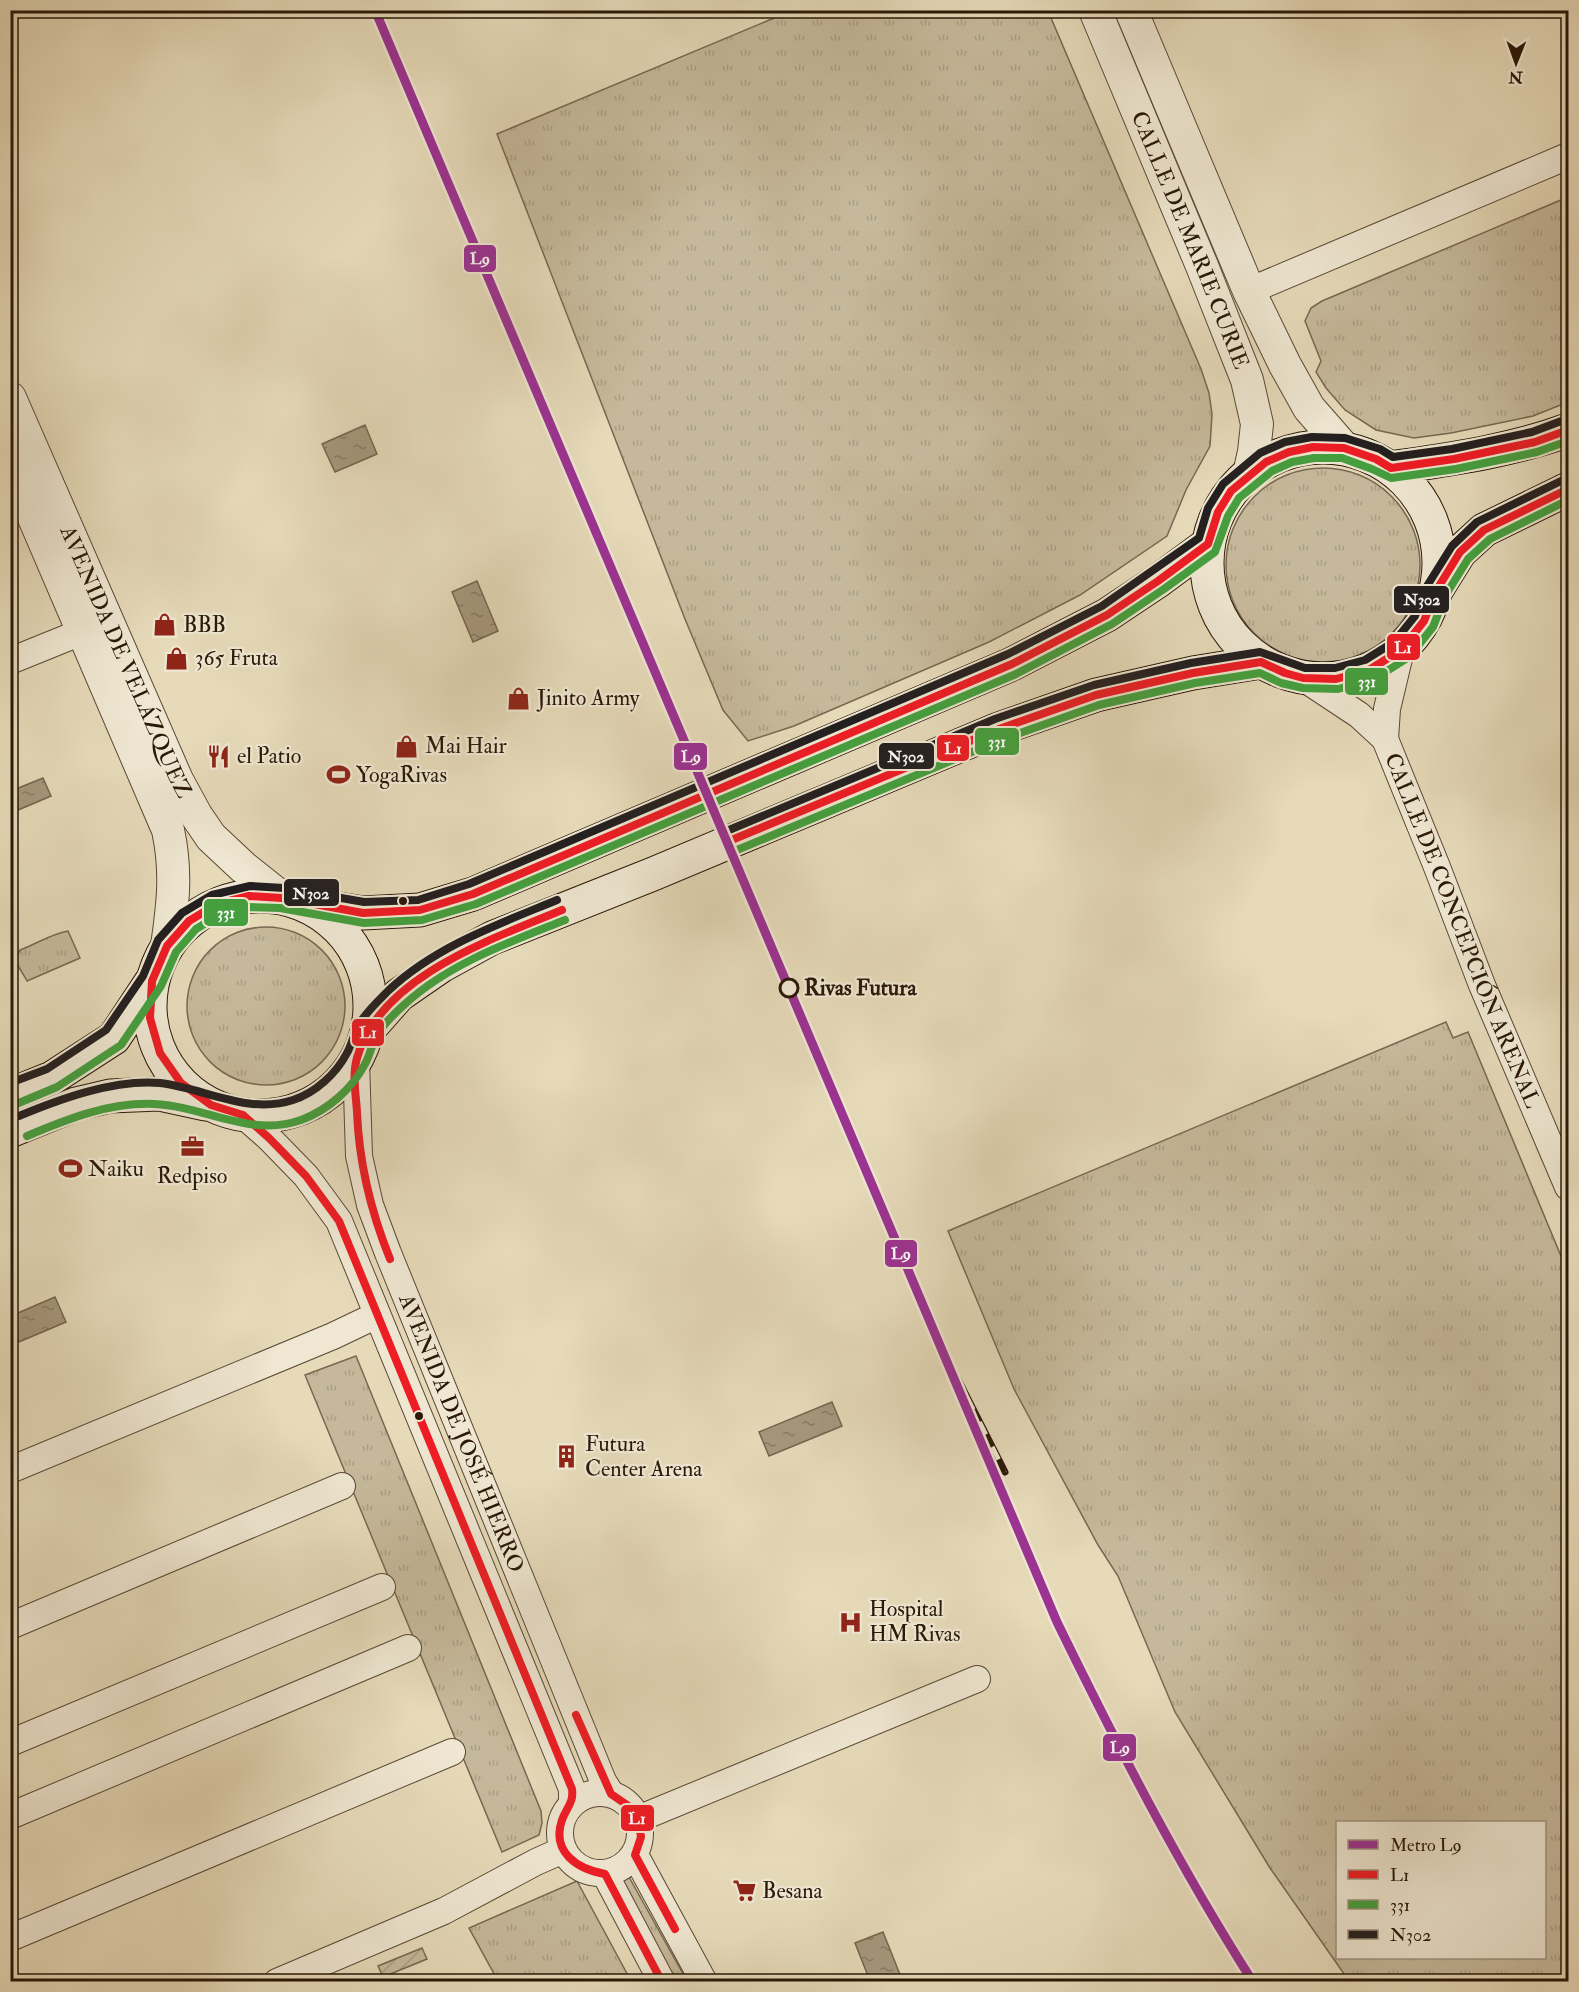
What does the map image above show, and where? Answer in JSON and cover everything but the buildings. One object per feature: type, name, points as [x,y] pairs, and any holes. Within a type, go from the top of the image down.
[{"type":"main road","points":[[1390,468],[1454,459],[1535,442],[1569,430]]},
{"type":"main road","points":[[1436,591],[1440,558],[1434,528],[1422,501],[1408,483],[1390,468],[1376,459],[1344,448],[1313,447],[1289,452],[1266,462],[1231,491],[1218,512],[1208,544],[1207,579],[1217,612],[1235,640],[1261,662],[1285,673],[1303,678],[1336,679],[1369,670],[1401,650],[1424,621],[1436,591],[1460,552],[1484,530],[1569,489]]},
{"type":"main road","points":[[10,1095],[52,1078],[114,1038],[152,981],[167,946],[189,921],[217,904],[249,896],[363,913],[420,910],[473,894],[1012,664],[1107,615],[1208,544]]},
{"type":"main road","points":[[10,1131],[76,1104],[110,1096],[159,1094],[212,1105],[243,1115],[270,1116],[296,1110],[326,1095],[343,1078],[356,1060],[369,1029],[399,995],[441,966],[492,938],[653,874],[999,729],[1096,695],[1193,673],[1261,662]]},
{"type":"main road","points":[[291,901],[334,924],[358,954],[369,990],[369,1029]]},
{"type":"main road","points":[[152,981],[150,1018],[160,1053],[181,1083],[212,1105]]},
{"type":"street","name":"CALLE DE MARIE CURIE","points":[[1095,10],[1205,274],[1246,380],[1257,424],[1249,474]]},
{"type":"street","name":"CALLE DE MARIE CURIE","points":[[1131,10],[1249,291],[1291,378],[1309,408],[1344,448]]},
{"type":"street","points":[[1249,291],[1569,156]]},
{"type":"street","name":"AVENIDA DE VELÁZQUEZ","points":[[10,398],[177,780],[196,815],[220,846],[291,901]]},
{"type":"street","name":"AVENIDA DE VELÁZQUEZ","points":[[10,462],[168,830],[174,865],[173,902],[167,946]]},
{"type":"street","points":[[10,661],[84,631]]},
{"type":"street","name":"CALLE DE CONCEPCIÓN ARENAL","points":[[1385,740],[1387,709],[1401,650]]},
{"type":"street","name":"CALLE DE CONCEPCIÓN ARENAL","points":[[1303,678],[1359,715],[1385,740],[1482,985],[1569,1187]]},
{"type":"street","name":"AVENIDA DE JOSÉ HIERRO","points":[[356,1060],[359,1156],[370,1205],[603,1781],[611,1794]]},
{"type":"street","name":"AVENIDA DE JOSÉ HIERRO","points":[[243,1115],[306,1176],[339,1221],[572,1789],[572,1804]]},
{"type":"street","points":[[10,1470],[333,1336],[377,1315]]},
{"type":"street","points":[[10,1626],[342,1486]]},
{"type":"street","points":[[10,1743],[382,1587]]},
{"type":"street","points":[[10,1816],[408,1648]]},
{"type":"street","points":[[638,1819],[977,1679]]},
{"type":"street","points":[[10,1938],[453,1752]]},
{"type":"street","points":[[592,1794],[611,1794],[630,1807],[638,1819],[640,1837],[635,1855],[622,1867],[605,1874],[588,1872],[573,1864],[563,1850],[560,1834],[563,1818],[572,1804],[581,1798],[592,1794]]},
{"type":"street","points":[[277,1982],[444,1911],[563,1850]]},
{"type":"street","points":[[635,1855],[704,1982]]},
{"type":"street","points":[[605,1874],[662,1982]]},
{"type":"green space","points":[[791,11],[1048,11],[1201,369],[1209,393],[1212,414],[1210,446],[1186,490],[1167,536],[1080,595],[989,642],[794,726],[748,741],[723,710],[685,619],[497,134]]},
{"type":"green space","points":[[1568,197],[1568,402],[1533,416],[1451,433],[1414,438],[1376,430],[1345,410],[1316,372],[1321,361],[1305,321],[1311,308],[1322,301]]},
{"type":"green space","points":[[1323,468],[1360,475],[1377,484],[1392,496],[1404,511],[1413,528],[1420,565],[1413,602],[1404,619],[1392,634],[1377,646],[1360,655],[1323,662],[1286,655],[1269,646],[1254,634],[1242,619],[1233,602],[1226,565],[1233,528],[1242,511],[1254,496],[1269,484],[1286,475]]},
{"type":"green space","points":[[266,927],[296,933],[310,940],[322,950],[332,962],[339,976],[345,1006],[339,1036],[332,1050],[322,1062],[310,1072],[296,1079],[266,1085],[236,1079],[222,1072],[210,1062],[200,1050],[193,1036],[187,1006],[193,976],[200,962],[210,950],[222,940],[236,933]]},
{"type":"green space","points":[[68,931],[80,958],[27,981],[17,962],[20,950]]},
{"type":"green space","points":[[1446,1022],[1453,1038],[1468,1032],[1568,1273],[1568,1981],[1349,1981],[1270,1868],[1175,1712],[1118,1576],[1098,1545],[1014,1389],[948,1231]]},
{"type":"green space","points":[[356,1356],[541,1811],[542,1823],[539,1835],[502,1852],[305,1375]]},
{"type":"green space","points":[[629,1877],[687,1981],[675,1981],[620,1881]]},
{"type":"green space","points":[[577,1881],[631,1981],[498,1981],[469,1928]]},
{"type":"green space","points":[[422,1948],[427,1959],[383,1977],[378,1966]]},
{"type":"water","points":[[365,425],[377,454],[335,472],[322,444]]},
{"type":"water","points":[[477,581],[498,631],[473,642],[452,592]]},
{"type":"water","points":[[43,778],[51,796],[11,813],[11,791]]},
{"type":"water","points":[[55,1297],[66,1322],[19,1342],[11,1316]]},
{"type":"water","points":[[832,1402],[842,1426],[769,1456],[759,1432]]},
{"type":"water","points":[[883,1932],[901,1977],[888,1981],[870,1981],[855,1943]]},
{"type":"railway","points":[[929,1322],[1005,1472]]},
{"type":"metro line","name":"L9","points":[[375,10],[1057,1622],[1150,1805],[1253,1982]]},
{"type":"transit line","name":"N302","points":[[10,1083],[47,1069],[106,1030],[143,976],[158,940],[182,913],[212,895],[250,886],[284,888],[364,902],[418,900],[469,884],[1008,654],[1102,606],[1199,538],[1208,508],[1223,484],[1260,453],[1285,442],[1312,437],[1345,438],[1380,449],[1393,457],[1452,449],[1532,432],[1564,420]]},
{"type":"transit line","name":"L1","points":[[662,1982],[605,1874],[576,1863],[563,1850],[560,1831],[562,1820],[571,1802],[572,1789],[339,1221],[306,1176],[269,1138],[243,1115],[211,1105],[181,1083],[160,1053],[150,1018],[152,981],[167,946],[189,921],[217,904],[249,896],[282,898],[363,913],[420,910],[473,894],[1012,664],[1107,615],[1208,544],[1218,512],[1231,491],[1266,462],[1289,452],[1313,447],[1344,448],[1376,459],[1391,468],[1454,459],[1535,442],[1568,430]]},
{"type":"transit line","name":"331","points":[[14,1105],[57,1087],[121,1045],[161,986],[176,952],[196,929],[221,914],[250,907],[280,908],[364,923],[422,920],[476,904],[1016,674],[1112,624],[1215,552],[1228,516],[1239,498],[1272,471],[1292,462],[1314,458],[1342,458],[1391,478],[1456,469],[1537,452],[1568,441]]},
{"type":"transit line","name":"N302","points":[[729,830],[995,719],[1094,685],[1191,663],[1260,652],[1305,668],[1335,668],[1365,660],[1394,642],[1415,616],[1427,586],[1452,546],[1477,522],[1563,480]]},
{"type":"transit line","name":"L1","points":[[734,839],[999,729],[1096,695],[1193,673],[1261,662],[1303,678],[1336,679],[1369,670],[1401,650],[1424,621],[1436,591],[1460,552],[1484,530],[1568,489]]},
{"type":"transit line","name":"331","points":[[737,850],[1003,739],[1099,705],[1195,683],[1260,673],[1281,683],[1303,688],[1338,689],[1373,680],[1409,657],[1433,627],[1445,596],[1468,559],[1490,539],[1568,500]]},
{"type":"transit line","name":"N302","points":[[19,1116],[88,1092],[124,1084],[160,1083],[243,1103],[276,1104],[301,1097],[317,1088],[337,1068],[347,1053],[362,1019],[407,974],[491,927],[557,900]]},
{"type":"transit line","name":"L1","points":[[390,1259],[367,1187],[358,1131],[355,1071],[357,1058],[369,1030],[388,1005],[413,983],[472,948],[562,910]]},
{"type":"transit line","name":"331","points":[[27,1136],[89,1113],[138,1104],[173,1106],[228,1120],[264,1125],[282,1125],[311,1116],[321,1111],[346,1090],[360,1073],[375,1038],[383,1026],[423,990],[441,977],[481,955],[565,920]]},
{"type":"transit line","name":"L1","points":[[576,1715],[611,1794],[630,1807],[638,1819],[641,1837],[635,1855],[675,1929]]},
{"type":"place","name":"BBB","points":[[165,625]]},
{"type":"place","name":"365 Fruta","points":[[177,658]]},
{"type":"place","name":"Jinito Army","points":[[519,698]]},
{"type":"place","name":"Mai Hair","points":[[407,746]]},
{"type":"place","name":"el Patio","points":[[219,756]]},
{"type":"place","name":"YogaRivas","points":[[338,775]]},
{"type":"place","name":"Rivas Futura","points":[[789,988]]},
{"type":"place","name":"Redpiso","points":[[192,1147]]},
{"type":"place","name":"Naiku","points":[[70,1169]]},
{"type":"place","name":"Futura Center Arena","points":[[567,1457]]},
{"type":"place","name":"Hospital HM Rivas","points":[[851,1622]]},
{"type":"place","name":"Besana","points":[[744,1891]]}]
